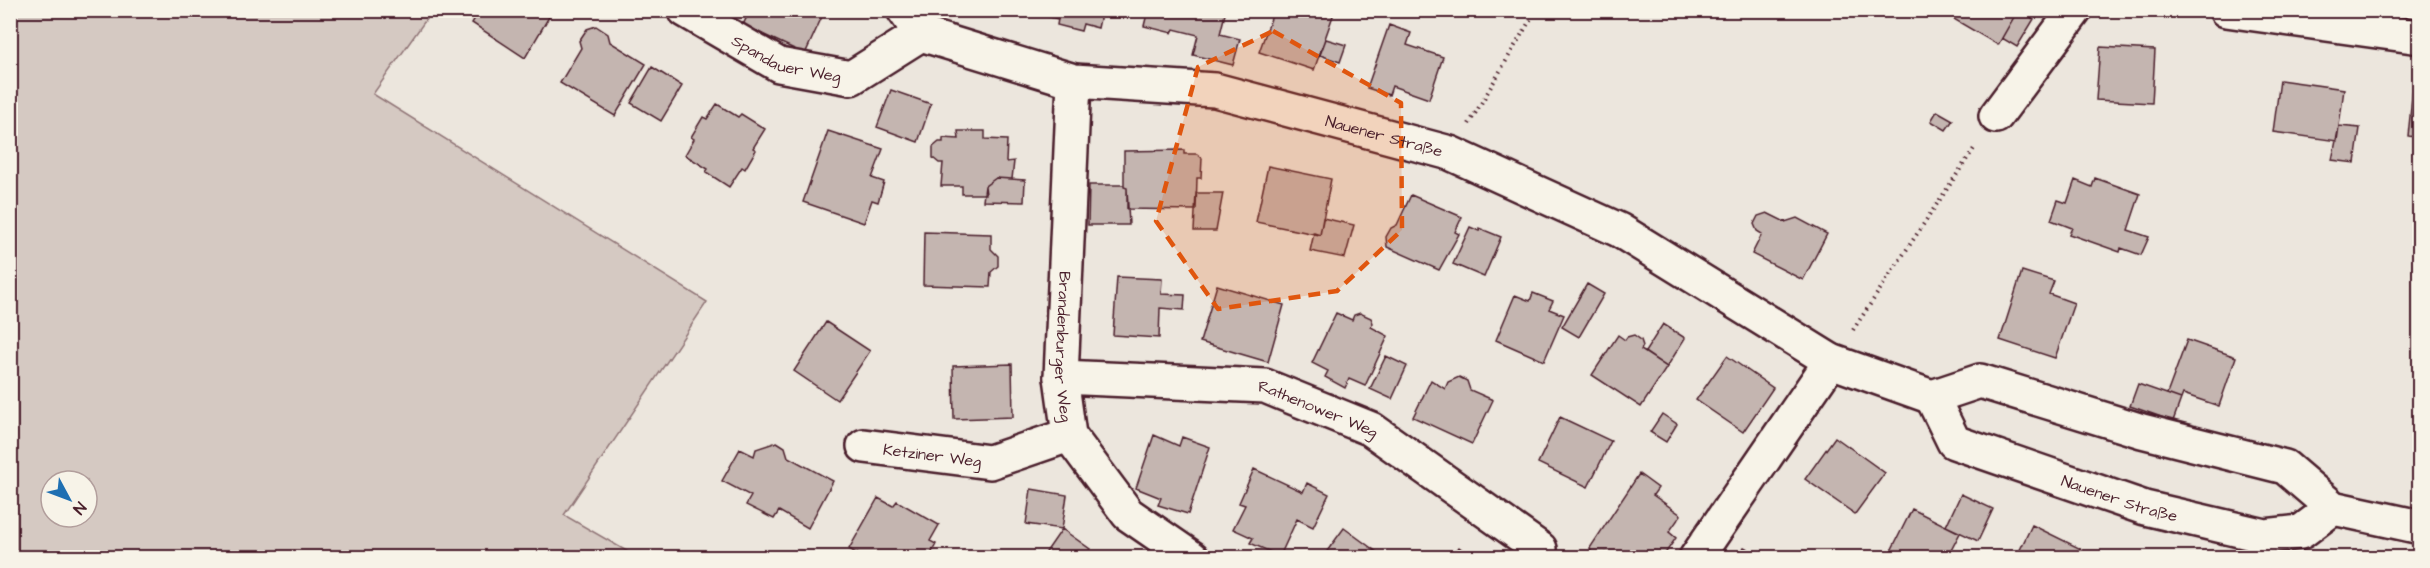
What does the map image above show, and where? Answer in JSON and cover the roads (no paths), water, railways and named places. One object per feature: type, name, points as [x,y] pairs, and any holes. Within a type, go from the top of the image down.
[{"type":"street","name":"Spandauer Weg","points":[[685,10],[779,65],[852,78],[913,22]]},
{"type":"street","points":[[1996,116],[2075,10]]},
{"type":"street","points":[[2226,10],[2420,37]]},
{"type":"street","name":"Nauener Straße","points":[[913,22],[1074,81],[1215,90],[1450,153],[1619,230],[1831,361],[1932,397],[1954,442],[2145,508],[2265,536],[2301,532],[2333,508]]},
{"type":"street","name":"Brandenburger Weg","points":[[1074,81],[1061,377],[1069,435],[1128,514],[1192,558]]},
{"type":"street","points":[[1696,558],[1831,361]]},
{"type":"street","name":"Rathenower Weg","points":[[1061,377],[1265,386],[1371,429],[1540,549]]},
{"type":"street","points":[[1932,397],[1980,381],[2142,431],[2285,467],[2333,508],[2420,527]]},
{"type":"street","name":"Ketziner Weg","points":[[864,446],[990,462],[1069,435]]}]
